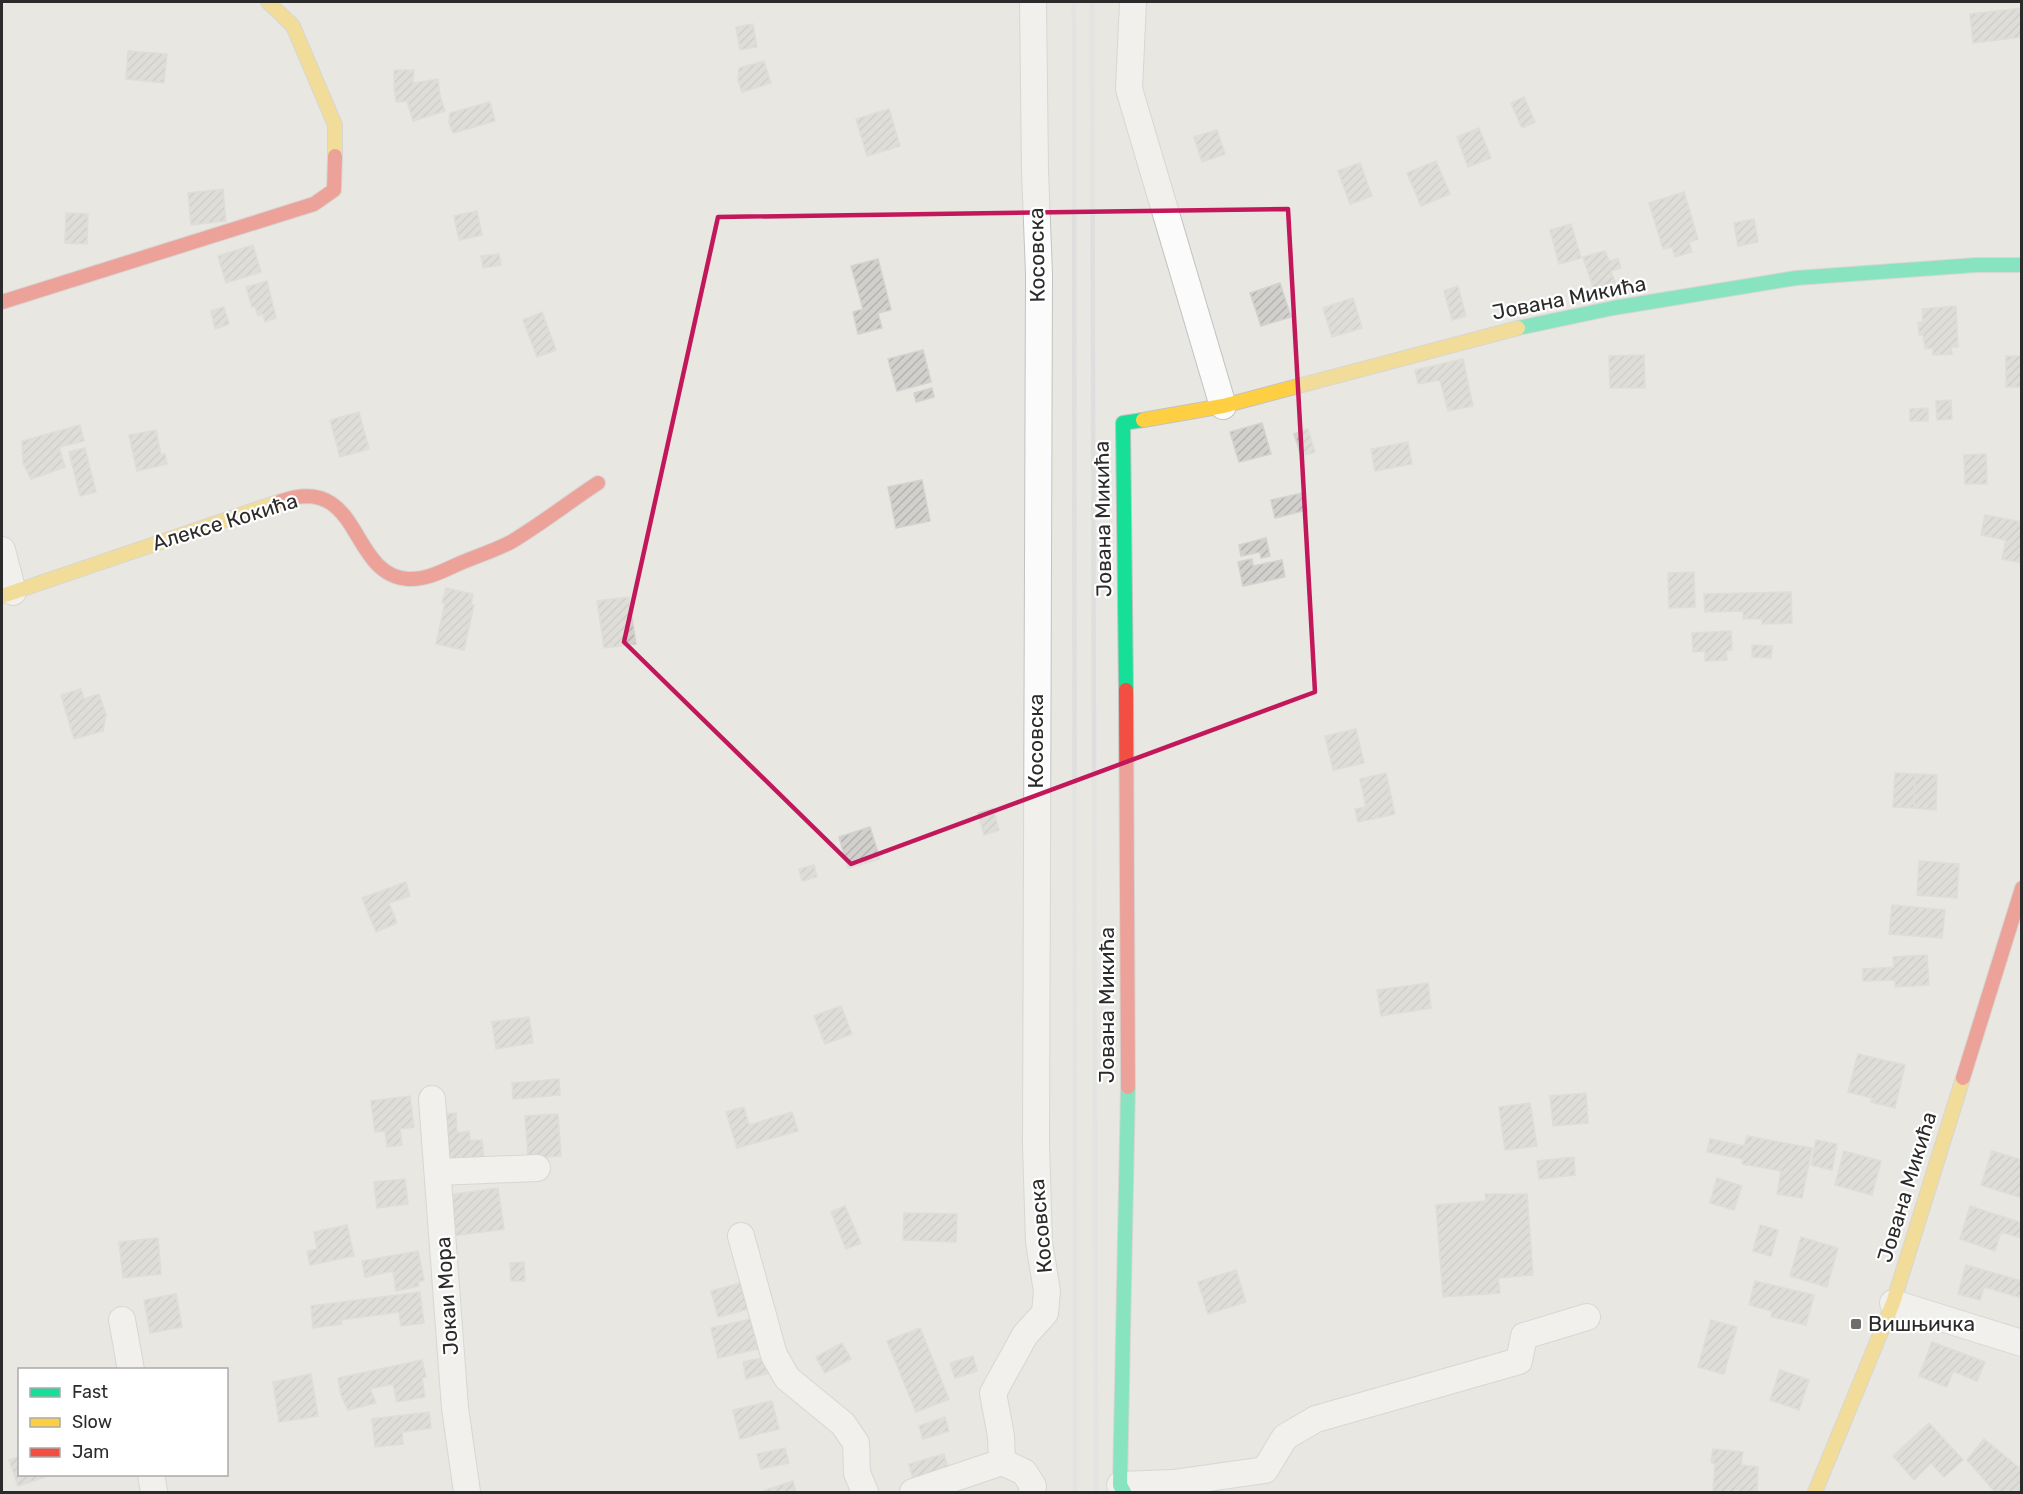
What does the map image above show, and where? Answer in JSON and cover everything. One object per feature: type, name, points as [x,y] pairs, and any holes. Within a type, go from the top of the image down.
[{"type":"street","points":[[2,302],[314,204],[334,190],[335,125],[293,26],[268,2]]},
{"type":"street","name":"Косовска","points":[[1002,1462],[1001,1436],[993,1393],[1025,1335],[1045,1313],[1047,1291],[1039,1242],[1036,1145],[1039,274],[1033,2]]},
{"type":"street","points":[[1133,2],[1129,89],[1223,406]]},
{"type":"street","name":"Јована Микића","points":[[1122,1489],[1129,1041],[1123,423],[1223,406],[1512,329],[1612,308],[1796,278],[1976,265],[2022,265]]},
{"type":"street","name":"Алексе Кокића","points":[[2,550],[7,594],[290,498],[312,496],[333,503],[348,519],[369,556],[386,572],[408,579],[431,576],[510,542],[598,483]]},
{"type":"street","name":"Јована Микића","points":[[1815,1492],[1893,1303],[2022,888]]},
{"type":"street","name":"Јокаи Мора","points":[[432,1099],[455,1408],[467,1492]]},
{"type":"street","points":[[438,1172],[537,1168]]},
{"type":"street","points":[[741,1236],[774,1355],[787,1378],[843,1424],[856,1443],[857,1473],[865,1492]]},
{"type":"street","points":[[1893,1303],[2022,1343]]},
{"type":"street","points":[[1122,1489],[1265,1470],[1285,1437],[1316,1419],[1519,1361],[1524,1336],[1587,1317]]},
{"type":"street","points":[[122,1320],[131,1368]]},
{"type":"street","points":[[913,1492],[1002,1462],[1024,1472],[1033,1486],[1032,1492]]},
{"type":"street","points":[[151,1476],[154,1492]]},
{"type":"highlighted area","points":[[1288,209],[1315,692],[851,864],[624,642],[718,217]]},
{"type":"building","points":[[2022,8],[2022,37],[1973,43],[1970,14]]},
{"type":"building","points":[[753,24],[757,47],[740,50],[736,27]]},
{"type":"building","points":[[128,51],[167,54],[164,83],[126,79]]},
{"type":"building","points":[[764,61],[771,83],[742,92],[738,80],[739,68]]},
{"type":"building","points":[[394,70],[414,70],[413,83],[438,79],[445,111],[413,121],[407,101],[396,102]]},
{"type":"building","points":[[1524,97],[1535,122],[1522,128],[1511,103]]},
{"type":"building","points":[[490,102],[495,121],[453,133],[449,123],[450,113]]},
{"type":"building","points":[[889,109],[900,146],[867,156],[856,119]]},
{"type":"building","points":[[1479,128],[1491,158],[1468,167],[1457,137]]},
{"type":"building","points":[[1217,130],[1225,154],[1202,162],[1194,137]]},
{"type":"building","points":[[1436,161],[1450,194],[1421,206],[1407,173]]},
{"type":"building","points":[[1360,163],[1372,196],[1350,204],[1338,171]]},
{"type":"building","points":[[223,189],[226,221],[191,225],[188,193]]},
{"type":"building","points":[[1684,192],[1698,239],[1689,242],[1692,252],[1675,257],[1672,247],[1663,249],[1649,203]]},
{"type":"building","points":[[477,211],[482,235],[459,240],[454,216]]},
{"type":"building","points":[[66,213],[88,214],[87,244],[65,243]]},
{"type":"building","points":[[1754,219],[1758,242],[1738,246],[1734,223]]},
{"type":"building","points":[[1571,224],[1581,258],[1559,264],[1550,230]]},
{"type":"building","points":[[253,245],[261,272],[226,283],[218,256]]},
{"type":"building","points":[[1605,251],[1609,261],[1618,259],[1621,268],[1611,271],[1616,284],[1594,290],[1583,257]]},
{"type":"building","points":[[499,254],[501,265],[483,268],[481,256]]},
{"type":"building","points":[[878,259],[891,310],[878,313],[882,328],[858,334],[853,312],[863,309],[851,266]]},
{"type":"building","points":[[267,281],[276,318],[265,322],[263,314],[258,316],[255,306],[252,307],[246,287]]},
{"type":"building","points":[[1280,283],[1291,317],[1261,326],[1250,293]]},
{"type":"building","points":[[1458,286],[1466,316],[1452,320],[1444,291]]},
{"type":"building","points":[[1353,298],[1362,328],[1332,337],[1323,308]]},
{"type":"building","points":[[1956,306],[1958,347],[1951,347],[1952,354],[1933,355],[1933,348],[1925,349],[1923,335],[1919,335],[1918,322],[1923,322],[1922,309]]},
{"type":"building","points":[[224,307],[229,324],[215,329],[211,311]]},
{"type":"building","points":[[542,312],[556,350],[537,357],[523,320]]},
{"type":"building","points":[[923,350],[931,382],[897,391],[888,359]]},
{"type":"building","points":[[1644,355],[1645,388],[1610,388],[1609,356]]},
{"type":"building","points":[[2006,356],[2022,356],[2022,387],[2006,387]]},
{"type":"building","points":[[1463,359],[1473,406],[1448,411],[1440,380],[1418,384],[1415,370]]},
{"type":"building","points":[[932,388],[934,397],[916,402],[914,393]]},
{"type":"building","points":[[1951,400],[1952,419],[1937,420],[1936,401]]},
{"type":"building","points":[[1928,408],[1928,421],[1910,421],[1910,409]]},
{"type":"building","points":[[359,412],[369,449],[340,457],[330,420]]},
{"type":"building","points":[[1262,423],[1271,454],[1239,462],[1230,432]]},
{"type":"building","points":[[80,425],[84,441],[59,447],[65,467],[31,479],[23,463],[22,441]]},
{"type":"building","points":[[1308,429],[1315,452],[1301,456],[1294,434]]},
{"type":"building","points":[[156,430],[161,455],[165,454],[167,464],[137,471],[129,435]]},
{"type":"building","points":[[1408,442],[1412,464],[1375,471],[1371,449]]},
{"type":"building","points":[[85,448],[96,492],[80,496],[69,452]]},
{"type":"building","points":[[1986,454],[1987,484],[1965,484],[1964,455]]},
{"type":"building","points":[[922,480],[930,521],[896,528],[888,487]]},
{"type":"building","points":[[1303,493],[1307,510],[1275,518],[1271,500]]},
{"type":"building","points":[[1985,515],[2022,522],[2022,563],[2002,559],[2006,540],[1981,535]]},
{"type":"building","points":[[1266,538],[1270,556],[1261,558],[1260,552],[1241,556],[1239,545]]},
{"type":"building","points":[[1252,559],[1253,566],[1282,560],[1285,577],[1243,586],[1238,562]]},
{"type":"building","points":[[1694,572],[1695,607],[1669,608],[1668,573]]},
{"type":"building","points":[[446,588],[473,594],[471,604],[474,605],[464,650],[436,644]]},
{"type":"building","points":[[1791,592],[1792,623],[1762,624],[1762,619],[1743,619],[1743,611],[1705,612],[1704,594]]},
{"type":"building","points":[[629,597],[636,644],[604,648],[597,601]]},
{"type":"building","points":[[1731,631],[1732,650],[1726,651],[1727,660],[1705,661],[1705,651],[1693,652],[1692,633]]},
{"type":"building","points":[[1752,645],[1772,646],[1771,658],[1752,657]]},
{"type":"building","points":[[81,689],[84,699],[99,694],[106,715],[103,731],[74,739],[61,695]]},
{"type":"building","points":[[1356,729],[1364,763],[1333,770],[1325,736]]},
{"type":"building","points":[[1386,773],[1395,814],[1358,822],[1355,809],[1366,807],[1360,779]]},
{"type":"building","points":[[1895,773],[1915,774],[1914,808],[1893,807]]},
{"type":"building","points":[[1915,774],[1937,775],[1936,810],[1914,808]]},
{"type":"building","points":[[993,809],[999,830],[984,835],[978,813]]},
{"type":"building","points":[[870,827],[880,859],[848,868],[839,837]]},
{"type":"building","points":[[1919,861],[1959,864],[1957,898],[1917,895]]},
{"type":"building","points":[[814,865],[817,877],[802,881],[799,869]]},
{"type":"building","points":[[406,882],[410,896],[389,903],[397,923],[376,932],[362,898]]},
{"type":"building","points":[[1892,905],[1945,910],[1942,938],[1889,934]]},
{"type":"building","points":[[1927,955],[1929,985],[1895,987],[1895,980],[1863,981],[1863,969],[1894,967],[1893,957]]},
{"type":"building","points":[[1428,983],[1431,1008],[1381,1016],[1377,990]]},
{"type":"building","points":[[841,1006],[852,1034],[825,1044],[814,1016]]},
{"type":"building","points":[[529,1017],[533,1043],[496,1049],[492,1022]]},
{"type":"building","points":[[1858,1054],[1905,1065],[1895,1108],[1871,1102],[1872,1098],[1848,1092]]},
{"type":"building","points":[[559,1079],[560,1095],[513,1099],[512,1083]]},
{"type":"building","points":[[1586,1093],[1588,1123],[1553,1126],[1550,1096]]},
{"type":"building","points":[[410,1096],[414,1127],[400,1129],[402,1145],[387,1147],[385,1131],[375,1132],[371,1101]]},
{"type":"building","points":[[1530,1103],[1537,1146],[1505,1150],[1499,1107]]},
{"type":"building","points":[[744,1107],[749,1125],[792,1112],[798,1131],[737,1148],[726,1112]]},
{"type":"building","points":[[456,1113],[457,1133],[469,1131],[470,1141],[482,1140],[484,1161],[441,1171],[436,1115]]},
{"type":"building","points":[[558,1114],[561,1156],[528,1158],[525,1116]]},
{"type":"building","points":[[1747,1136],[1812,1148],[1802,1198],[1777,1194],[1781,1171],[1742,1164],[1743,1159],[1707,1152],[1710,1139],[1744,1146]]},
{"type":"building","points":[[1816,1140],[1837,1144],[1832,1170],[1811,1165]]},
{"type":"building","points":[[1844,1151],[1881,1161],[1872,1195],[1835,1185]]},
{"type":"building","points":[[1992,1151],[2022,1160],[2022,1189],[2019,1197],[1981,1185]]},
{"type":"building","points":[[1574,1157],[1575,1175],[1539,1179],[1537,1161]]},
{"type":"building","points":[[1717,1178],[1742,1186],[1734,1210],[1710,1203]]},
{"type":"building","points":[[405,1179],[408,1204],[377,1208],[374,1182]]},
{"type":"building","points":[[498,1188],[504,1229],[453,1236],[448,1195]]},
{"type":"building","points":[[1485,1194],[1527,1194],[1533,1275],[1498,1278],[1500,1293],[1443,1297],[1436,1205],[1486,1201]]},
{"type":"building","points":[[845,1206],[861,1243],[846,1249],[831,1212]]},
{"type":"building","points":[[1970,1206],[2022,1223],[2022,1238],[2001,1232],[1995,1251],[1960,1239]]},
{"type":"building","points":[[904,1213],[957,1214],[956,1242],[903,1240]]},
{"type":"building","points":[[347,1225],[354,1256],[310,1265],[307,1251],[317,1249],[314,1232]]},
{"type":"building","points":[[1760,1225],[1778,1230],[1771,1256],[1753,1251]]},
{"type":"building","points":[[1801,1237],[1838,1248],[1827,1287],[1790,1276]]},
{"type":"building","points":[[158,1238],[161,1274],[123,1278],[119,1242]]},
{"type":"building","points":[[418,1251],[424,1280],[418,1282],[419,1286],[396,1291],[393,1271],[365,1277],[362,1261]]},
{"type":"building","points":[[524,1262],[525,1281],[511,1281],[510,1263]]},
{"type":"building","points":[[1966,1265],[2022,1281],[2022,1298],[1984,1287],[1980,1300],[1958,1294]]},
{"type":"building","points":[[1236,1270],[1246,1302],[1208,1314],[1198,1282]]},
{"type":"building","points":[[1755,1281],[1814,1295],[1806,1325],[1771,1317],[1772,1311],[1749,1305]]},
{"type":"building","points":[[745,1282],[752,1308],[718,1317],[711,1291]]},
{"type":"building","points":[[420,1292],[424,1323],[401,1326],[399,1312],[341,1320],[342,1324],[313,1328],[311,1306]]},
{"type":"building","points":[[176,1294],[182,1327],[150,1333],[144,1300]]},
{"type":"building","points":[[751,1319],[758,1349],[718,1358],[711,1328]]},
{"type":"building","points":[[1711,1320],[1737,1327],[1724,1374],[1698,1367]]},
{"type":"building","points":[[920,1328],[949,1399],[916,1412],[887,1341]]},
{"type":"building","points":[[1932,1342],[1985,1362],[1977,1381],[1953,1371],[1947,1387],[1919,1376]]},
{"type":"building","points":[[842,1343],[851,1359],[825,1373],[816,1357]]},
{"type":"building","points":[[973,1356],[977,1371],[955,1378],[950,1363]]},
{"type":"building","points":[[766,1357],[770,1373],[746,1379],[743,1362]]},
{"type":"building","points":[[422,1360],[426,1377],[422,1378],[425,1397],[397,1402],[393,1384],[370,1389],[376,1403],[348,1410],[341,1395],[338,1378]]},
{"type":"building","points":[[1780,1370],[1809,1380],[1799,1410],[1770,1400]]},
{"type":"building","points":[[311,1374],[318,1416],[279,1422],[273,1382]]},
{"type":"building","points":[[772,1401],[779,1429],[740,1439],[733,1410]]},
{"type":"building","points":[[429,1412],[431,1428],[402,1432],[403,1444],[375,1447],[372,1419]]},
{"type":"building","points":[[945,1417],[949,1431],[923,1439],[919,1426]]},
{"type":"building","points":[[1929,1423],[1963,1460],[1944,1477],[1931,1463],[1914,1480],[1893,1456]]},
{"type":"building","points":[[1984,1439],[2022,1470],[2022,1492],[1995,1492],[1967,1460]]},
{"type":"building","points":[[785,1448],[789,1463],[761,1469],[757,1454]]},
{"type":"building","points":[[1713,1449],[1743,1452],[1741,1465],[1758,1467],[1757,1492],[1713,1492],[1715,1464],[1711,1462]]},
{"type":"building","points":[[944,1454],[950,1476],[915,1486],[909,1464]]},
{"type":"building","points":[[18,1457],[18,1476],[48,1476],[18,1486],[9,1460]]},
{"type":"building","points":[[793,1481],[796,1492],[763,1491]]},
{"type":"railway","points":[[1074,2],[1075,1492]]},
{"type":"railway","points":[[1092,2],[1096,1492]]},
{"type":"traffic: fast","points":[[1518,328],[1613,308],[1796,278],[1976,265],[2022,265]]},
{"type":"traffic: fast","points":[[1126,690],[1123,423],[1143,420]]},
{"type":"traffic: fast","points":[[1124,1492],[1120,1485],[1128,1087]]},
{"type":"traffic: slow","points":[[268,2],[293,26],[335,125],[335,156]]},
{"type":"traffic: slow","points":[[1143,420],[1223,406],[1518,328]]},
{"type":"traffic: slow","points":[[2,596],[281,501]]},
{"type":"traffic: slow","points":[[1815,1492],[1893,1303],[1963,1078]]},
{"type":"traffic: jam","points":[[2,302],[314,204],[334,190],[335,156]]},
{"type":"traffic: jam","points":[[281,501],[308,496],[327,501],[341,512],[374,561],[389,573],[414,579],[439,573],[511,542],[598,483]]},
{"type":"traffic: jam","points":[[1126,690],[1128,1087]]},
{"type":"traffic: jam","points":[[1963,1078],[2022,888]]},
{"type":"place","name":"Вишњичка","points":[[1856,1324]]}]
